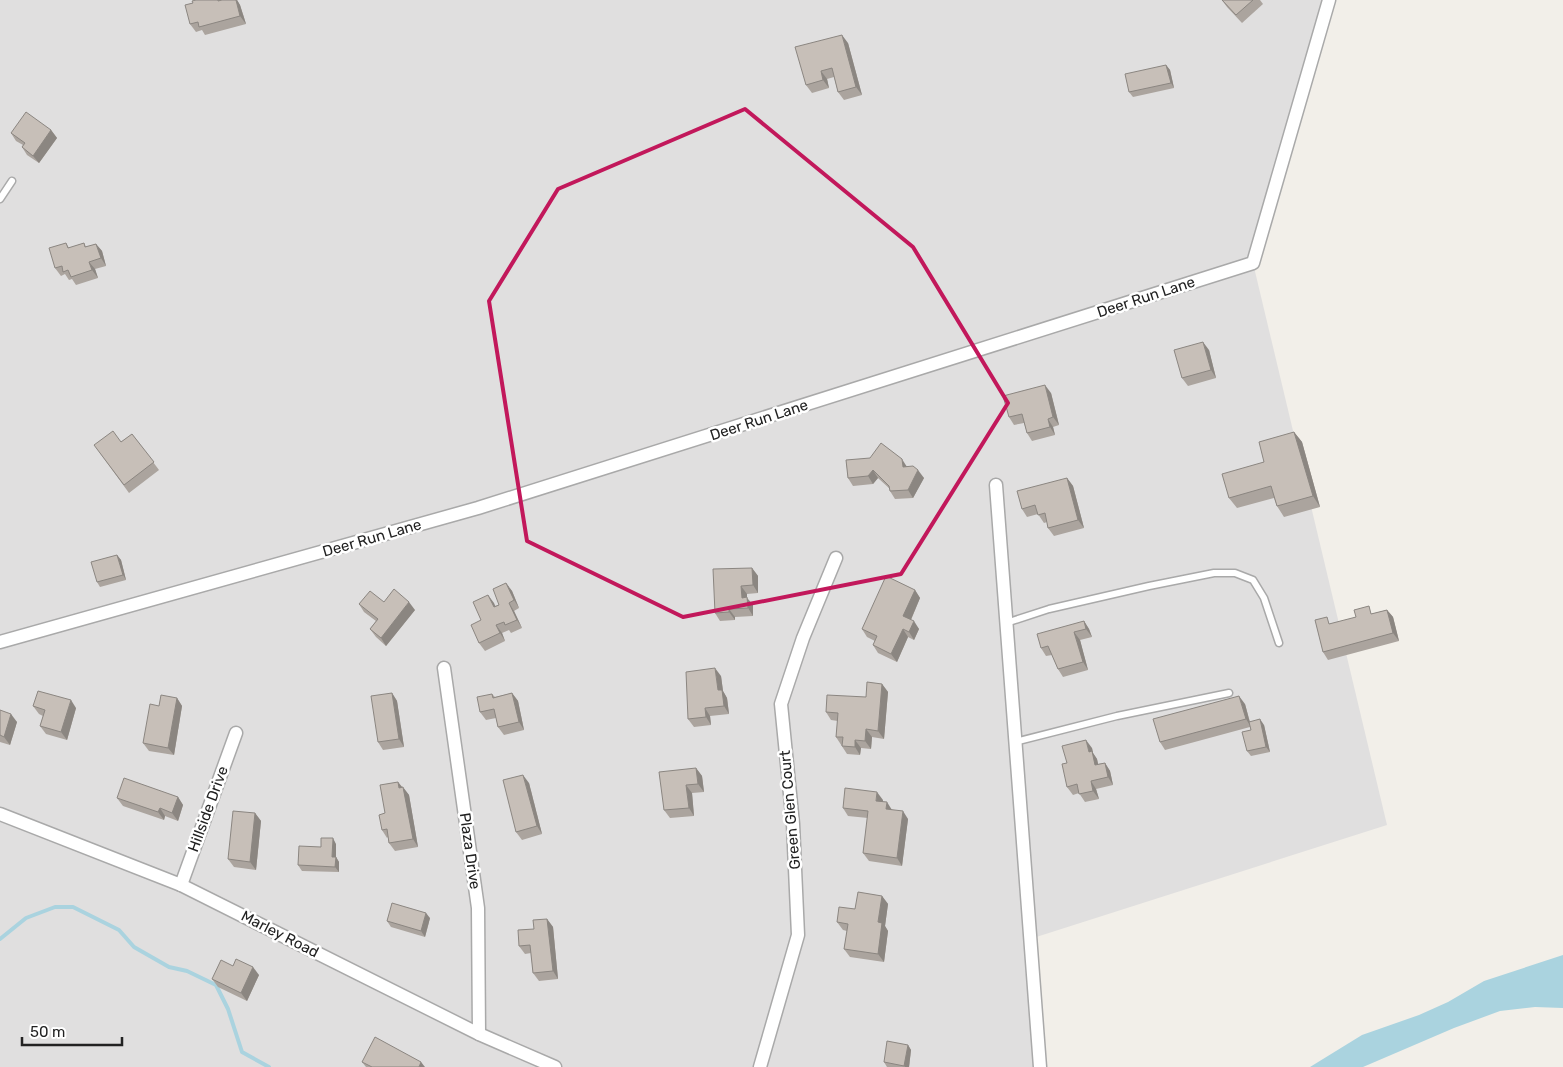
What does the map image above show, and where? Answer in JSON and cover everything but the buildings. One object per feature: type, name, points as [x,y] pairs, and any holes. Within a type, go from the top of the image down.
[{"type":"street","name":"Deer Run Lane","points":[[0,642],[478,508],[1253,263],[1330,0]]},
{"type":"street","points":[[996,485],[1040,1067]]},
{"type":"street","name":"Green Glen Court","points":[[760,1067],[798,935],[793,824],[781,704],[803,638],[836,558]]},
{"type":"street","name":"Plaza Drive","points":[[444,668],[478,908],[479,1034]]},
{"type":"street","name":"Hillside Drive","points":[[180,885],[236,733]]},
{"type":"street","name":"Marley Road","points":[[0,814],[180,885],[479,1034],[554,1067]]},
{"type":"lane","points":[[0,199],[12,181]]},
{"type":"lane","points":[[1006,623],[1049,609],[1140,588],[1214,573],[1235,573],[1253,580],[1264,598],[1279,643]]},
{"type":"lane","points":[[1015,742],[1117,716],[1229,693]]},
{"type":"highlighted area","points":[[745,109],[913,247],[1008,403],[901,574],[683,617],[527,541],[489,301],[558,189]]},
{"type":"shaded area","points":[[0,0],[1329,0],[1253,263],[1387,825],[1030,939],[1040,1067],[0,1067]]},
{"type":"water","points":[[1563,955],[1563,1008],[1535,1007],[1500,1011],[1454,1028],[1363,1067],[1310,1067],[1362,1035],[1419,1015],[1448,1002],[1484,981]]},
{"type":"waterway","points":[[0,939],[26,918],[55,907],[73,907],[119,930],[134,947],[169,967],[187,971],[216,985],[228,1009],[242,1052],[269,1067]]}]
